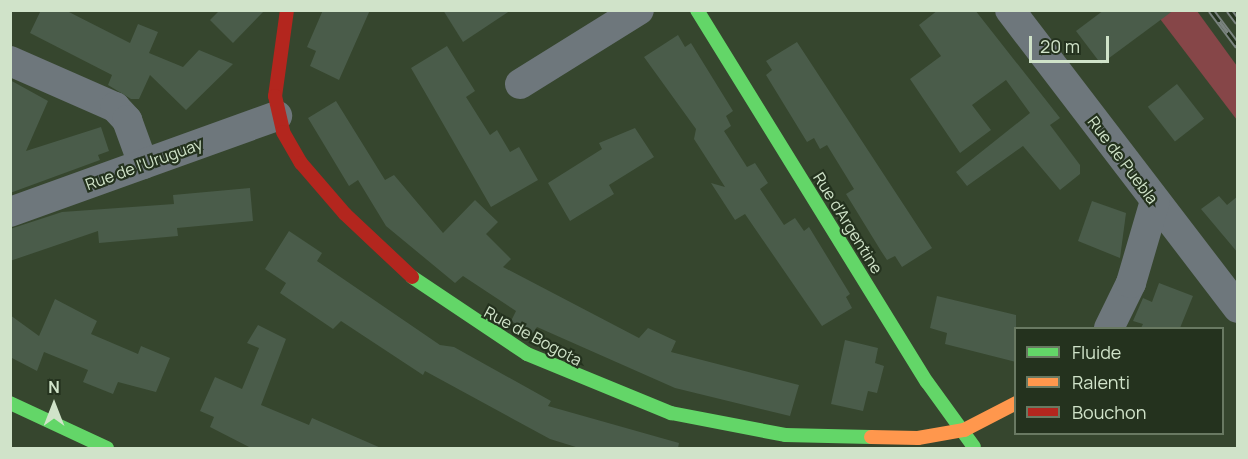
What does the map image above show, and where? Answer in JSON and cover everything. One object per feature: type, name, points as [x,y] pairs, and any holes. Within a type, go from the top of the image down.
[{"type":"street","name":"Rue de Bogota","points":[[287,10],[275,72],[277,116],[312,178],[409,275],[481,328],[576,378],[671,413],[760,432],[872,441],[964,430]]},
{"type":"street","points":[[520,84],[639,10]]},
{"type":"street","name":"Rue d'Argentine","points":[[697,10],[927,382],[975,448]]},
{"type":"street","name":"Rue de Puebla","points":[[1010,10],[1238,308]]},
{"type":"street","points":[[10,61],[115,107],[128,120],[142,164]]},
{"type":"street","name":"Rue de l'Uruguay","points":[[10,212],[277,116]]},
{"type":"street","points":[[1109,327],[1131,283],[1155,201]]},
{"type":"street","points":[[10,403],[107,448]]},
{"type":"street","points":[[964,430],[1014,404]]},
{"type":"shaded area","points":[[1154,11],[1197,11],[1237,66],[1237,120]]},
{"type":"building","points":[[41,10],[65,10],[130,43],[138,24],[158,32],[149,53],[183,67],[199,50],[233,64],[186,110],[150,75],[139,99],[131,99],[108,85],[112,75],[30,33]]},
{"type":"building","points":[[220,10],[265,10],[233,43],[210,20]]},
{"type":"building","points":[[323,10],[370,10],[339,80],[310,66],[316,51],[307,47]]},
{"type":"building","points":[[443,10],[511,10],[463,42]]},
{"type":"building","points":[[938,10],[975,10],[1060,118],[1050,125],[1080,165],[1080,174],[1060,190],[1023,146],[967,186],[956,172],[1030,113],[1006,80],[972,105],[991,130],[960,153],[910,79],[941,56],[919,25]]},
{"type":"building","points":[[1104,10],[1174,10],[1101,64],[1076,31]]},
{"type":"building","points":[[678,35],[685,47],[691,43],[733,111],[726,116],[731,126],[724,131],[747,167],[755,163],[768,183],[760,189],[784,225],[795,218],[804,231],[809,227],[850,294],[846,297],[852,308],[822,326],[745,214],[735,220],[711,183],[725,187],[694,139],[696,129],[644,57]]},
{"type":"building","points":[[797,42],[932,248],[902,267],[895,256],[887,260],[881,251],[846,194],[854,189],[827,145],[820,149],[814,138],[807,142],[766,75],[772,70],[766,61]]},
{"type":"building","points":[[447,46],[475,91],[466,97],[490,135],[497,130],[510,152],[519,147],[538,180],[491,207],[411,68]]},
{"type":"building","points":[[10,80],[48,101],[26,151],[101,127],[109,151],[98,155],[100,160],[10,193]]},
{"type":"building","points":[[1177,84],[1204,119],[1175,141],[1148,107]]},
{"type":"building","points":[[336,101],[385,180],[394,175],[443,233],[475,200],[498,222],[486,234],[511,259],[503,267],[639,338],[648,328],[676,341],[671,352],[799,385],[790,416],[675,388],[537,327],[533,333],[511,321],[516,311],[463,276],[455,283],[386,226],[358,180],[349,186],[308,118]]},
{"type":"building","points":[[635,128],[654,157],[609,185],[614,194],[570,221],[548,183],[602,149],[599,143]]},
{"type":"building","points":[[250,188],[253,221],[177,228],[178,236],[99,243],[98,231],[10,261],[10,229],[62,212],[174,204],[173,195]]},
{"type":"building","points":[[1219,196],[1227,205],[1238,196],[1238,253],[1201,209]]},
{"type":"building","points":[[1092,201],[1126,213],[1120,258],[1078,241]]},
{"type":"building","points":[[289,231],[322,253],[317,261],[440,345],[454,347],[551,401],[548,406],[679,443],[678,448],[579,448],[550,439],[425,371],[423,375],[341,321],[333,329],[280,293],[286,283],[265,269]]},
{"type":"building","points":[[1159,283],[1193,296],[1180,327],[1142,327],[1143,324],[1133,321],[1143,298],[1152,302]]},
{"type":"building","points":[[937,296],[1016,315],[1014,361],[945,344],[947,333],[930,328]]},
{"type":"building","points":[[55,299],[97,321],[91,334],[138,354],[141,346],[170,358],[156,392],[118,382],[113,394],[83,382],[88,370],[44,352],[37,371],[10,357],[10,315],[39,336]]},
{"type":"building","points":[[258,325],[286,339],[261,405],[309,425],[312,418],[381,448],[251,448],[210,427],[214,417],[200,411],[215,377],[242,389],[259,348],[247,343]]},
{"type":"building","points":[[845,340],[878,348],[875,363],[884,366],[877,393],[868,391],[863,411],[831,404]]},
{"type":"railway","points":[[1211,10],[1238,46]]},
{"type":"railway","points":[[1229,10],[1238,22]]},
{"type":"traffic: fast","points":[[697,10],[927,382],[974,447]]},
{"type":"traffic: fast","points":[[412,277],[527,354],[671,413],[785,435],[871,437]]},
{"type":"traffic: fast","points":[[10,403],[107,448]]},
{"type":"traffic: slow","points":[[871,437],[918,438],[964,430],[1014,404]]},
{"type":"traffic: jam","points":[[287,10],[275,96],[283,132],[301,163],[345,214],[412,277]]}]
